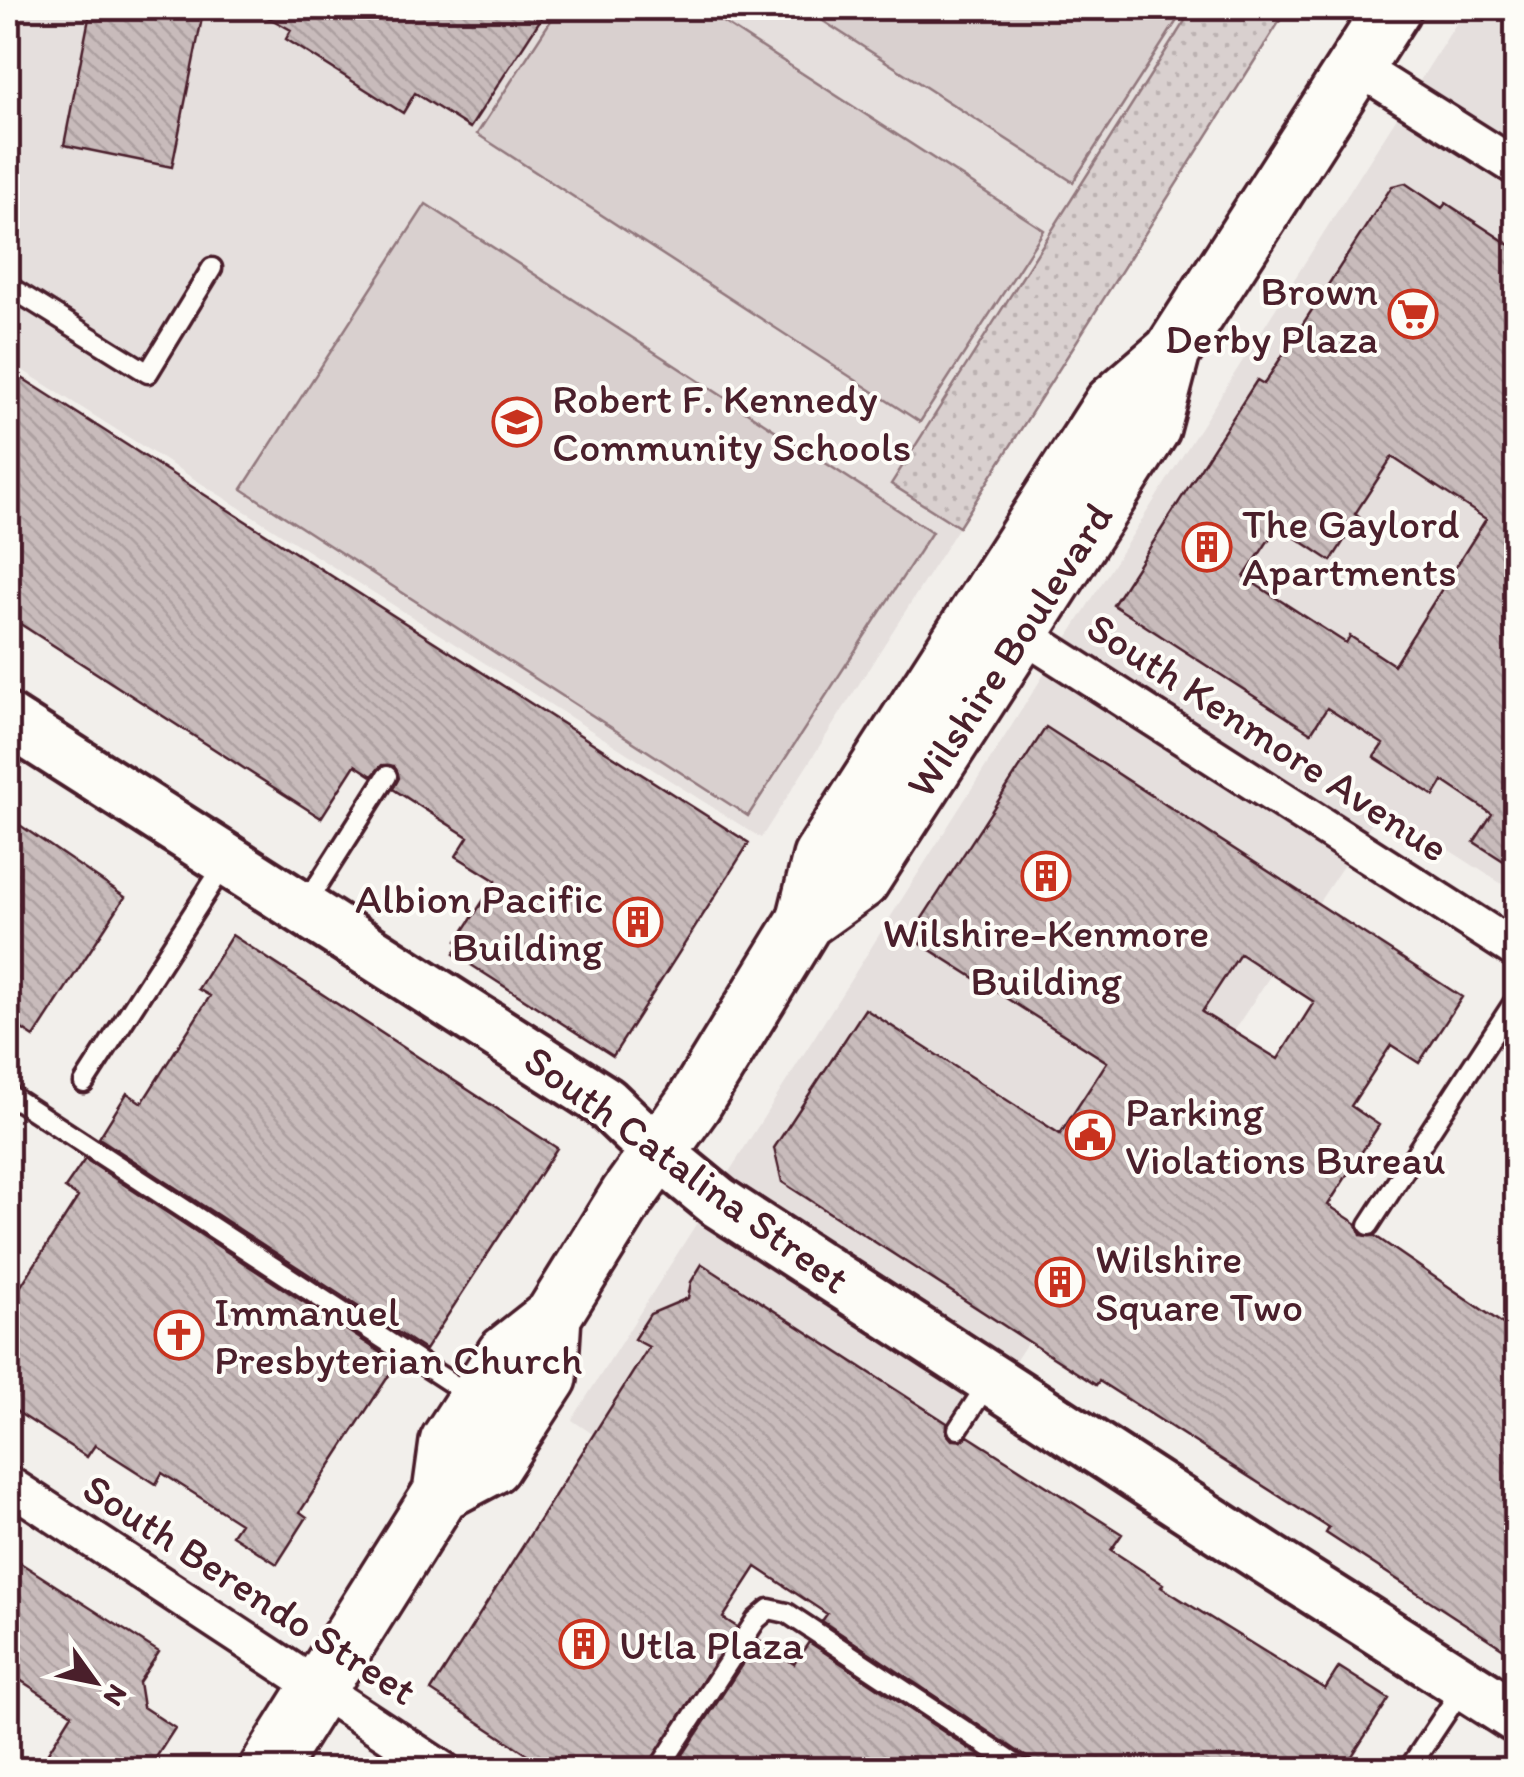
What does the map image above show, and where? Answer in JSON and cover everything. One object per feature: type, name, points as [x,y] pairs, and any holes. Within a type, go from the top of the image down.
[{"type":"main road","name":"Wilshire Boulevard","points":[[266,1770],[442,1493],[448,1442],[506,1354],[553,1316],[657,1152],[693,1104],[805,921],[822,857],[1112,404],[1172,352],[1394,8]]},
{"type":"main road","name":"Wilshire Boulevard","points":[[805,921],[861,881],[1152,428],[1172,352]]},
{"type":"main road","name":"Wilshire Boulevard","points":[[442,1493],[492,1466],[548,1378],[553,1316]]},
{"type":"street","points":[[1356,66],[1516,167]]},
{"type":"street","name":"South Kenmore Avenue","points":[[1020,632],[1516,950]]},
{"type":"street","name":"South Catalina Street","points":[[8,720],[605,1102],[718,1202],[1516,1717]]},
{"type":"street","name":"South Berendo Street","points":[[8,1484],[442,1770]]},
{"type":"lane","points":[[8,286],[148,372],[212,268]]},
{"type":"lane","points":[[302,910],[387,776]]},
{"type":"lane","points":[[84,1083],[226,861]]},
{"type":"lane","points":[[1369,1225],[1516,998]]},
{"type":"lane","points":[[8,1094],[476,1399]]},
{"type":"lane","points":[[958,1430],[991,1379]]},
{"type":"lane","points":[[658,1770],[756,1620],[769,1609],[787,1612],[1024,1770]]},
{"type":"lane","points":[[1408,1770],[1464,1685]]},
{"type":"shaded area","name":"Robert F. Kennedy Community Schools","points":[[8,8],[1193,8],[891,483],[959,527],[761,838],[8,361]]},
{"type":"shaded area","points":[[559,8],[701,8],[1044,230],[920,422],[477,134]]},
{"type":"shaded area","points":[[803,8],[1185,8],[1073,182]]},
{"type":"shaded area","points":[[1193,8],[1288,8],[959,527],[891,484]]},
{"type":"shaded area","points":[[1466,8],[1516,8],[1516,893],[1382,807],[851,1609],[572,1420]]},
{"type":"shaded area","points":[[426,204],[932,532],[748,816],[242,489]]},
{"type":"building","points":[[91,8],[204,8],[172,167],[64,145]]},
{"type":"building","points":[[251,8],[548,8],[470,128],[415,93],[403,113],[286,39],[291,30]]},
{"type":"building","points":[[1405,183],[1442,208],[1446,203],[1516,249],[1516,869],[1474,842],[1492,814],[1443,781],[1434,796],[1374,757],[1383,744],[1327,708],[1311,733],[1113,605],[1257,380],[1264,384],[1392,186]],"holes":[[[1392,457],[1486,519],[1394,665],[1350,636],[1346,643],[1244,577],[1278,526],[1331,561],[1359,517],[1355,514]]]},
{"type":"building","points":[[8,369],[749,843],[613,1056],[454,954],[461,944],[457,941],[496,881],[456,856],[468,837],[393,789],[399,778],[394,766],[382,765],[372,776],[355,765],[321,818],[8,616]]},
{"type":"building","points":[[1046,727],[1462,997],[1419,1063],[1391,1045],[1351,1106],[1379,1125],[1328,1205],[1357,1224],[1361,1235],[1375,1236],[1516,1333],[1516,1657],[1326,1533],[1329,1528],[1099,1381],[1096,1385],[782,1182],[774,1148],[865,1009],[1060,1134],[1107,1062],[910,937]],"holes":[[[1240,954],[1314,1002],[1278,1059],[1202,1012]]]},
{"type":"building","points":[[8,817],[125,897],[34,1037],[8,1020]]},
{"type":"building","points":[[232,935],[557,1148],[425,1350],[99,1138],[127,1093],[142,1103],[210,996],[198,989]]},
{"type":"building","name":"Immanuel Presbyterian Church","points":[[85,1159],[397,1363],[300,1512],[307,1517],[277,1564],[232,1535],[240,1523],[162,1473],[156,1484],[95,1445],[87,1457],[8,1406],[8,1306],[78,1197],[65,1188]]},
{"type":"building","points":[[702,1264],[947,1423],[947,1434],[952,1440],[968,1436],[1122,1534],[1111,1550],[1163,1584],[1161,1587],[1325,1689],[1339,1667],[1389,1699],[1343,1770],[1036,1770],[1031,1760],[822,1621],[827,1614],[756,1567],[723,1618],[737,1627],[646,1770],[551,1770],[431,1691],[649,1347],[634,1339],[650,1314],[688,1298],[691,1282]]},
{"type":"building","points":[[8,1555],[159,1652],[139,1682],[143,1707],[175,1728],[148,1770],[37,1770],[72,1714],[8,1672]]},
{"type":"building","points":[[758,1640],[794,1664],[809,1642],[1001,1770],[673,1770]]},
{"type":"place","name":"Brown Derby Plaza","points":[[1413,314]]},
{"type":"place","name":"Robert F. Kennedy Community Schools","points":[[517,422]]},
{"type":"place","name":"The Gaylord Apartments","points":[[1207,547]]},
{"type":"place","name":"Wilshire-Kenmore Building","points":[[1046,876]]},
{"type":"place","name":"Albion Pacific Building","points":[[638,922]]},
{"type":"place","name":"Parking Violations Bureau","points":[[1090,1135]]},
{"type":"place","name":"Wilshire Square Two","points":[[1060,1282]]},
{"type":"place","name":"Immanuel Presbyterian Church","points":[[179,1335]]},
{"type":"place","name":"Utla Plaza","points":[[584,1644]]}]
